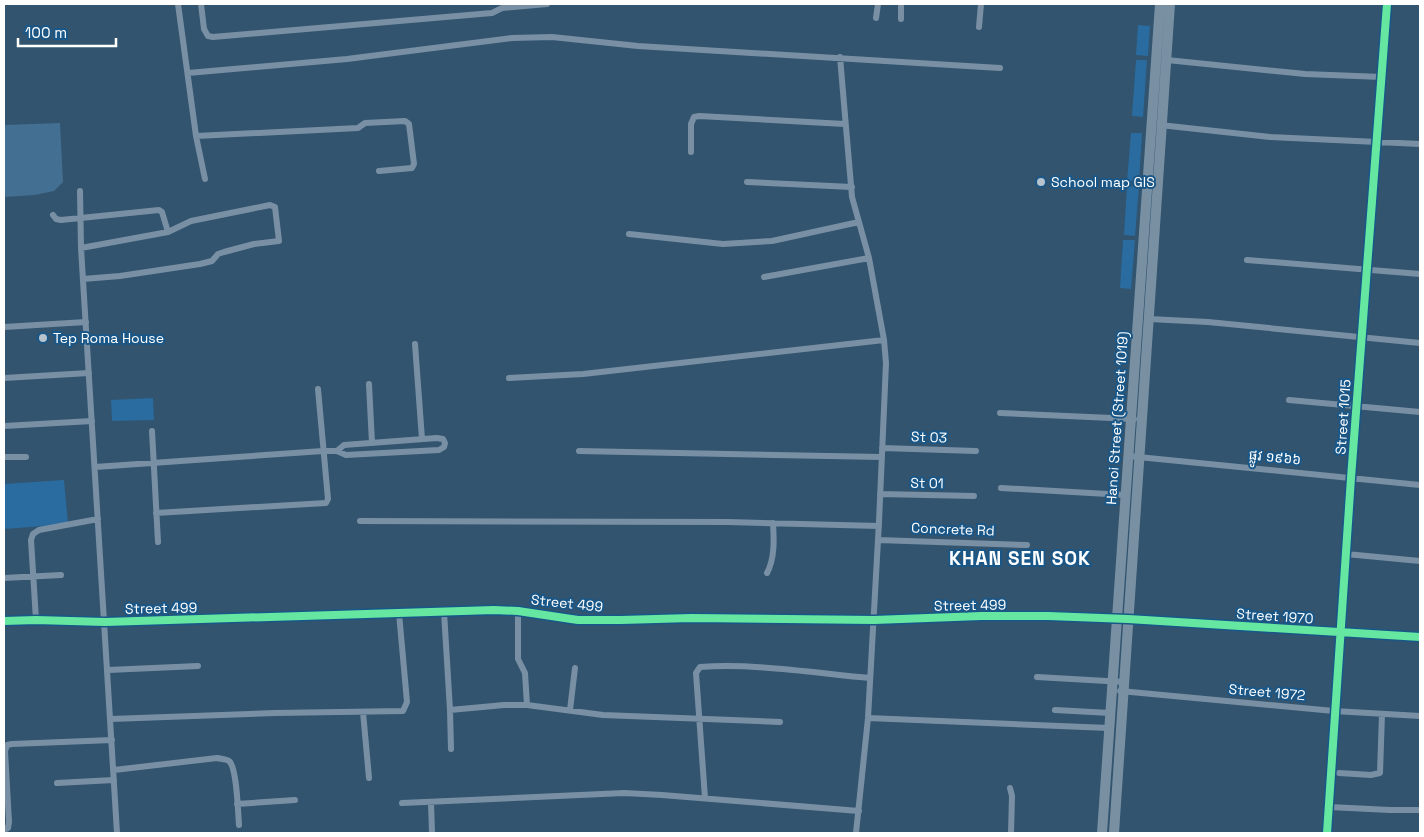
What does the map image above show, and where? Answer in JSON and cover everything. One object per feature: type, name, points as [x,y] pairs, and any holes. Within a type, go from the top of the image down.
[{"type":"main road","name":"Hanoi Street (Street 1019)","points":[[1102,833],[1160,4]]},
{"type":"main road","name":"Hanoi Street (Street 1019)","points":[[1114,833],[1170,4]]},
{"type":"street","points":[[178,4],[196,136],[205,179]]},
{"type":"street","points":[[201,4],[204,29],[208,36],[212,37],[492,13],[502,6],[547,4]]},
{"type":"street","points":[[491,4],[492,13]]},
{"type":"street","points":[[876,18],[878,4]]},
{"type":"street","points":[[900,19],[901,4]]},
{"type":"street","points":[[979,27],[980,4]]},
{"type":"street","name":"Street 1015","points":[[1327,833],[1361,336],[1387,4]]},
{"type":"street","points":[[188,73],[347,59],[512,38],[552,37],[638,46],[1000,68]]},
{"type":"street","points":[[840,57],[852,198],[869,258],[884,340],[886,363],[868,718],[856,833]]},
{"type":"street","points":[[1166,60],[1305,74],[1382,77]]},
{"type":"street","points":[[691,152],[691,124],[694,117],[699,116],[845,124]]},
{"type":"street","points":[[196,136],[358,128],[364,123],[405,120],[408,124],[413,154],[414,164],[412,168],[379,171]]},
{"type":"street","points":[[1151,125],[1162,124],[1270,137],[1420,144]]},
{"type":"street","points":[[747,182],[852,187]]},
{"type":"street","points":[[80,191],[86,322],[117,833]]},
{"type":"street","points":[[82,248],[168,232],[191,221],[270,205],[275,207],[279,241],[254,244],[224,252],[218,254],[212,261],[200,264],[120,276],[84,278]]},
{"type":"street","points":[[53,215],[56,219],[61,220],[159,210],[162,212],[168,232]]},
{"type":"street","points":[[629,234],[723,244],[772,241],[859,222]]},
{"type":"street","points":[[764,277],[869,258]]},
{"type":"street","points":[[1247,260],[1420,274]]},
{"type":"street","points":[[1149,319],[1208,322],[1420,343]]},
{"type":"street","points":[[4,327],[86,322]]},
{"type":"street","points":[[508,378],[592,373],[884,340]]},
{"type":"street","points":[[414,344],[422,439]]},
{"type":"street","points":[[4,378],[89,373]]},
{"type":"street","points":[[369,384],[372,443]]},
{"type":"street","points":[[156,513],[326,503],[328,499],[318,389]]},
{"type":"street","points":[[1289,400],[1420,412]]},
{"type":"street","points":[[1000,413],[1142,420]]},
{"type":"street","points":[[4,426],[92,421]]},
{"type":"street","points":[[152,430],[158,542]]},
{"type":"street","points":[[95,467],[337,450],[344,445],[422,439],[443,439],[445,443],[444,447],[439,450],[346,455],[337,450]]},
{"type":"street","name":"St 03","points":[[882,448],[976,451]]},
{"type":"street","points":[[579,451],[881,457]]},
{"type":"street","name":"ផ្លូវ ១៩៦៦","points":[[1128,456],[1420,485]]},
{"type":"street","points":[[4,458],[26,457]]},
{"type":"street","points":[[1001,488],[1125,495]]},
{"type":"street","name":"St 01","points":[[880,494],[974,496]]},
{"type":"street","points":[[36,620],[31,540],[33,534],[39,530],[98,519]]},
{"type":"street","points":[[360,521],[773,523],[879,526]]},
{"type":"street","points":[[767,573],[772,559],[773,523]]},
{"type":"street","name":"Concrete Rd","points":[[878,540],[1027,544]]},
{"type":"street","points":[[1346,554],[1420,561]]},
{"type":"street","points":[[4,578],[61,575]]},
{"type":"street","points":[[518,611],[518,659],[525,673],[527,705]]},
{"type":"street","name":"Street 499","points":[[4,621],[105,622],[518,611],[578,620],[691,618],[874,620],[981,616],[1128,619]]},
{"type":"street","points":[[444,612],[451,749]]},
{"type":"street","points":[[111,719],[275,713],[403,711],[407,702],[399,613]]},
{"type":"street","name":"Street 1970","points":[[1128,619],[1420,637]]},
{"type":"street","points":[[108,670],[198,666]]},
{"type":"street","points":[[705,798],[696,673],[700,667],[779,669],[870,678]]},
{"type":"street","points":[[570,710],[575,668]]},
{"type":"street","name":"Street 1972","points":[[1037,677],[1334,711],[1420,716]]},
{"type":"street","points":[[450,710],[527,705],[603,715],[780,722]]},
{"type":"street","points":[[1056,710],[1110,713]]},
{"type":"street","points":[[363,712],[369,778]]},
{"type":"street","points":[[1339,773],[1371,775],[1380,773],[1382,714]]},
{"type":"street","points":[[868,718],[1108,728]]},
{"type":"street","points":[[4,830],[8,828],[10,822],[4,751],[7,745],[112,740]]},
{"type":"street","points":[[114,770],[217,758],[226,760],[232,766],[239,825]]},
{"type":"street","points":[[57,784],[114,780]]},
{"type":"street","points":[[1010,788],[1012,796],[1011,833]]},
{"type":"street","points":[[402,803],[624,793],[859,811]]},
{"type":"street","points":[[237,804],[295,800]]},
{"type":"street","points":[[431,803],[432,833]]},
{"type":"street","points":[[1329,807],[1420,810]]},
{"type":"shaded area","points":[[1138,25],[1150,26],[1148,56],[1136,55]]},
{"type":"shaded area","points":[[1136,60],[1147,60],[1143,117],[1132,116]]},
{"type":"shaded area","points":[[60,123],[63,182],[54,191],[35,195],[4,197],[4,125]]},
{"type":"shaded area","points":[[1131,133],[1142,133],[1139,182],[1127,181]]},
{"type":"shaded area","points":[[1127,186],[1139,187],[1135,236],[1124,235]]},
{"type":"shaded area","points":[[1123,240],[1135,240],[1131,289],[1120,288]]},
{"type":"shaded area","points":[[153,398],[154,420],[112,421],[111,400]]},
{"type":"shaded area","points":[[64,480],[68,524],[4,529],[4,484]]},
{"type":"cycle path","points":[[1327,833],[1351,478],[1387,4]]},
{"type":"cycle path","points":[[4,621],[105,622],[494,610],[518,611],[578,620],[691,618],[874,620],[981,616],[1048,616],[1128,619],[1420,637]]},
{"type":"place","name":"School map GIS","points":[[1041,182]]},
{"type":"place","name":"Tep Roma House","points":[[43,338]]},
{"type":"district","name":"KHAN SEN SOK","points":[[1020,558]]}]
